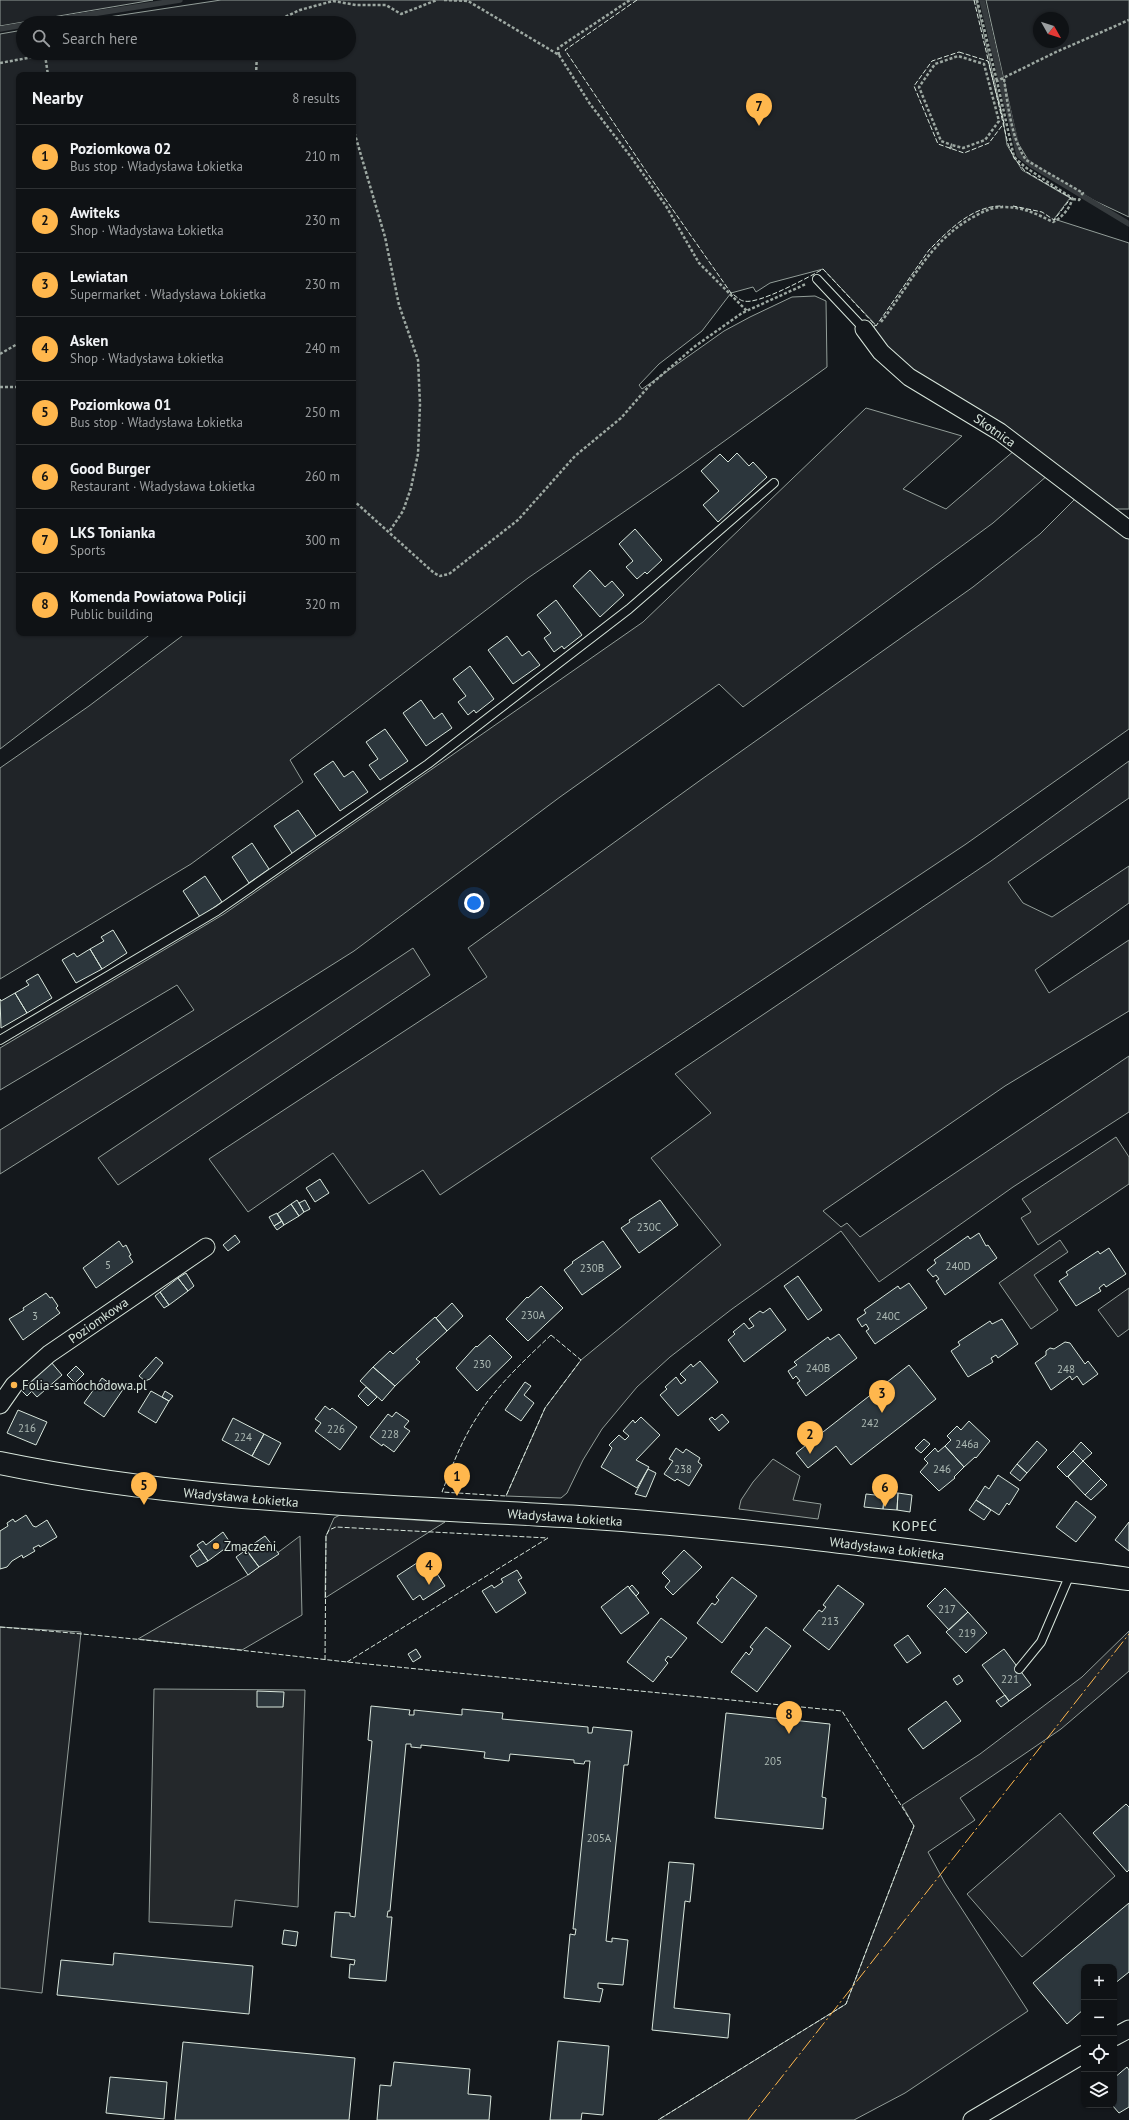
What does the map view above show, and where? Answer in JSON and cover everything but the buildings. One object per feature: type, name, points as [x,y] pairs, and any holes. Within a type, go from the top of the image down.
[{"type":"street","name":"Skotnica","points":[[867,333],[881,352],[909,377],[1000,432],[1129,530]]},
{"type":"street","name":"Poziomkowa","points":[[0,1405],[14,1385],[49,1354],[206,1247]]},
{"type":"street","name":"Władysława Łokietka","points":[[0,1463],[145,1488],[204,1495],[320,1504],[578,1517],[720,1529],[952,1555],[1129,1579]]},
{"type":"street","points":[[1116,2036],[1129,2029]]},
{"type":"street","points":[[972,2120],[1081,2056]]},
{"type":"lane","points":[[817,279],[867,333]]},
{"type":"lane","points":[[0,1040],[217,911],[428,764],[629,609],[774,483]]},
{"type":"lane","points":[[1019,1669],[1041,1642],[1071,1571]]},
{"type":"path","points":[[287,16],[300,10],[333,0],[356,5],[386,4],[401,14],[436,0]]},
{"type":"path","points":[[444,0],[468,1],[559,55]]},
{"type":"path","points":[[630,0],[558,48],[559,55],[590,104],[631,157],[666,206],[699,263],[747,311]]},
{"type":"path","points":[[977,0],[998,81],[1014,157],[1024,167],[1073,199],[1079,200],[1083,193],[1026,160],[1021,153],[1009,108],[1004,79]]},
{"type":"path","points":[[998,81],[1056,52],[1129,20]]},
{"type":"path","points":[[958,56],[984,64],[999,121],[986,140],[963,148],[952,145],[941,141],[918,87],[935,64],[958,56]]},
{"type":"path","points":[[0,63],[17,60]]},
{"type":"path","points":[[46,60],[48,72]]},
{"type":"path","points":[[256,72],[257,60]]},
{"type":"path","points":[[356,138],[385,237],[399,305],[418,360],[420,404],[418,454],[411,488],[402,511],[389,532]]},
{"type":"path","points":[[950,149],[952,145]]},
{"type":"path","points":[[867,333],[932,250],[964,222],[986,210],[1004,207],[1031,211],[1053,222],[1058,219],[1073,199]]},
{"type":"path","points":[[356,503],[434,573],[444,576],[457,569],[518,520],[536,502],[559,472],[594,439],[621,418],[650,385],[694,347],[747,311],[817,279]]},
{"type":"path","points":[[0,354],[16,345]]},
{"type":"path","points":[[0,388],[16,387]]},
{"type":"shaded area","points":[[0,0],[153,0],[59,16],[16,16],[16,23],[0,26]]},
{"type":"shaded area","points":[[221,0],[976,0],[1003,118],[1007,145],[1022,170],[1070,198],[1054,219],[1129,243],[1129,509],[1112,509],[904,365],[888,348],[874,328],[875,324],[823,269],[770,283],[756,292],[753,287],[731,293],[702,331],[659,364],[639,385],[642,389],[724,331],[792,297],[815,296],[826,301],[827,367],[676,476],[528,578],[290,760],[303,782],[191,864],[0,979],[0,768],[89,706],[182,636],[356,636],[356,72],[16,72],[16,636],[148,636],[0,749],[0,34],[16,31],[16,60],[356,60],[356,16],[115,16]]},
{"type":"shaded area","points":[[986,0],[1129,0],[1129,217],[1095,201],[1030,163],[1018,143]]},
{"type":"shaded area","points":[[866,408],[962,436],[903,489],[946,509],[1015,450],[1048,475],[993,523],[743,707],[719,684],[560,797],[354,951],[0,1174],[0,1130],[194,1010],[177,985],[0,1090],[0,1048],[224,914],[643,622]]},
{"type":"shaded area","points":[[1077,497],[1129,537],[1129,729],[966,844],[440,1195],[423,1170],[369,1204],[333,1153],[248,1212],[209,1159],[487,977],[468,948],[702,779],[973,587],[1040,534]]},
{"type":"shaded area","points":[[1129,761],[1129,798],[1008,882],[1023,903],[1052,917],[1129,866],[1129,903],[1035,970],[1049,993],[1129,940],[1129,1011],[1005,1086],[823,1211],[841,1227],[847,1223],[860,1237],[1129,1056],[1129,1112],[1013,1187],[879,1282],[841,1231],[732,1309],[670,1357],[637,1387],[602,1429],[583,1460],[567,1493],[561,1498],[506,1496],[545,1408],[581,1360],[721,1245],[651,1158],[711,1113],[675,1074],[991,861]]},
{"type":"shaded area","points":[[413,948],[430,975],[118,1185],[98,1158]]},
{"type":"shaded area","points":[[1116,1137],[1129,1157],[1129,1184],[1038,1245],[1021,1218],[1031,1212],[1022,1199]]},
{"type":"shaded area","points":[[1060,1240],[1068,1252],[1034,1275],[1058,1310],[1031,1329],[999,1283]]},
{"type":"shaded area","points":[[1129,1288],[1129,1329],[1118,1337],[1098,1310]]},
{"type":"shaded area","points":[[773,1459],[800,1476],[793,1500],[821,1504],[818,1519],[739,1509],[741,1500],[753,1482]]},
{"type":"shaded area","points":[[340,1515],[445,1522],[325,1598],[326,1536],[334,1518]]},
{"type":"shaded area","points":[[300,1536],[302,1615],[242,1650],[138,1639],[248,1575]]},
{"type":"shaded area","points":[[0,1627],[81,1632],[42,1993],[0,1988]]},
{"type":"shaded area","points":[[1129,1631],[1129,1671],[1061,1729],[960,1798],[975,1820],[928,1852],[945,1883],[1028,2011],[905,2093],[854,2120],[658,2120],[846,2004],[914,1826],[902,1805],[980,1754],[1082,1677]]},
{"type":"shaded area","points":[[154,1689],[305,1690],[298,1907],[235,1900],[232,1927],[149,1922]]},
{"type":"shaded area","points":[[1060,1813],[1115,1876],[1022,1957],[967,1894]]},
{"type":"waterway","points":[[79,16],[180,0]]},
{"type":"waterway","points":[[982,0],[1019,155],[1033,166],[1129,224]]},
{"type":"waterway","points":[[0,29],[16,26]]},
{"type":"fence","points":[[637,0],[565,50],[650,177],[731,293],[741,300],[751,301],[771,295],[796,284],[823,269],[876,326],[929,250],[953,227],[972,214],[992,207],[1003,206]]},
{"type":"fence","points":[[974,0],[1008,144],[1014,158],[1025,171],[1071,198],[1054,220],[1042,212],[1013,206]]},
{"type":"fence","points":[[959,52],[988,61],[1004,123],[989,143],[964,153],[938,144],[914,86],[932,61],[959,52]]},
{"type":"fence","points":[[551,1335],[581,1360],[545,1408],[506,1496],[442,1492],[462,1444],[493,1394],[551,1335]]},
{"type":"fence","points":[[325,1660],[326,1536],[329,1530],[336,1527],[548,1538]]},
{"type":"fence","points":[[347,1662],[548,1538]]},
{"type":"fence","points":[[0,1627],[842,1711],[914,1826],[846,2004],[658,2120]]},
{"type":"power","points":[[748,2120],[1129,1634]]},
{"type":"place","name":"LKS Tonianka","points":[[759,126]]},
{"type":"place","name":"Folia-samochodowa.pl","points":[[14,1385]]},
{"type":"place","name":"Lewiatan","points":[[882,1413]]},
{"type":"place","name":"Awiteks","points":[[810,1454]]},
{"type":"place","name":"Poziomkowa 02","points":[[457,1496]]},
{"type":"place","name":"Poziomkowa 01","points":[[144,1505]]},
{"type":"place","name":"Good Burger","points":[[885,1507]]},
{"type":"place","name":"Zmączeni","points":[[216,1546]]},
{"type":"place","name":"Asken","points":[[429,1585]]},
{"type":"place","name":"Komenda Powiatowa Policji","points":[[789,1734]]},
{"type":"district","name":"KOPEĆ","points":[[915,1526]]}]
